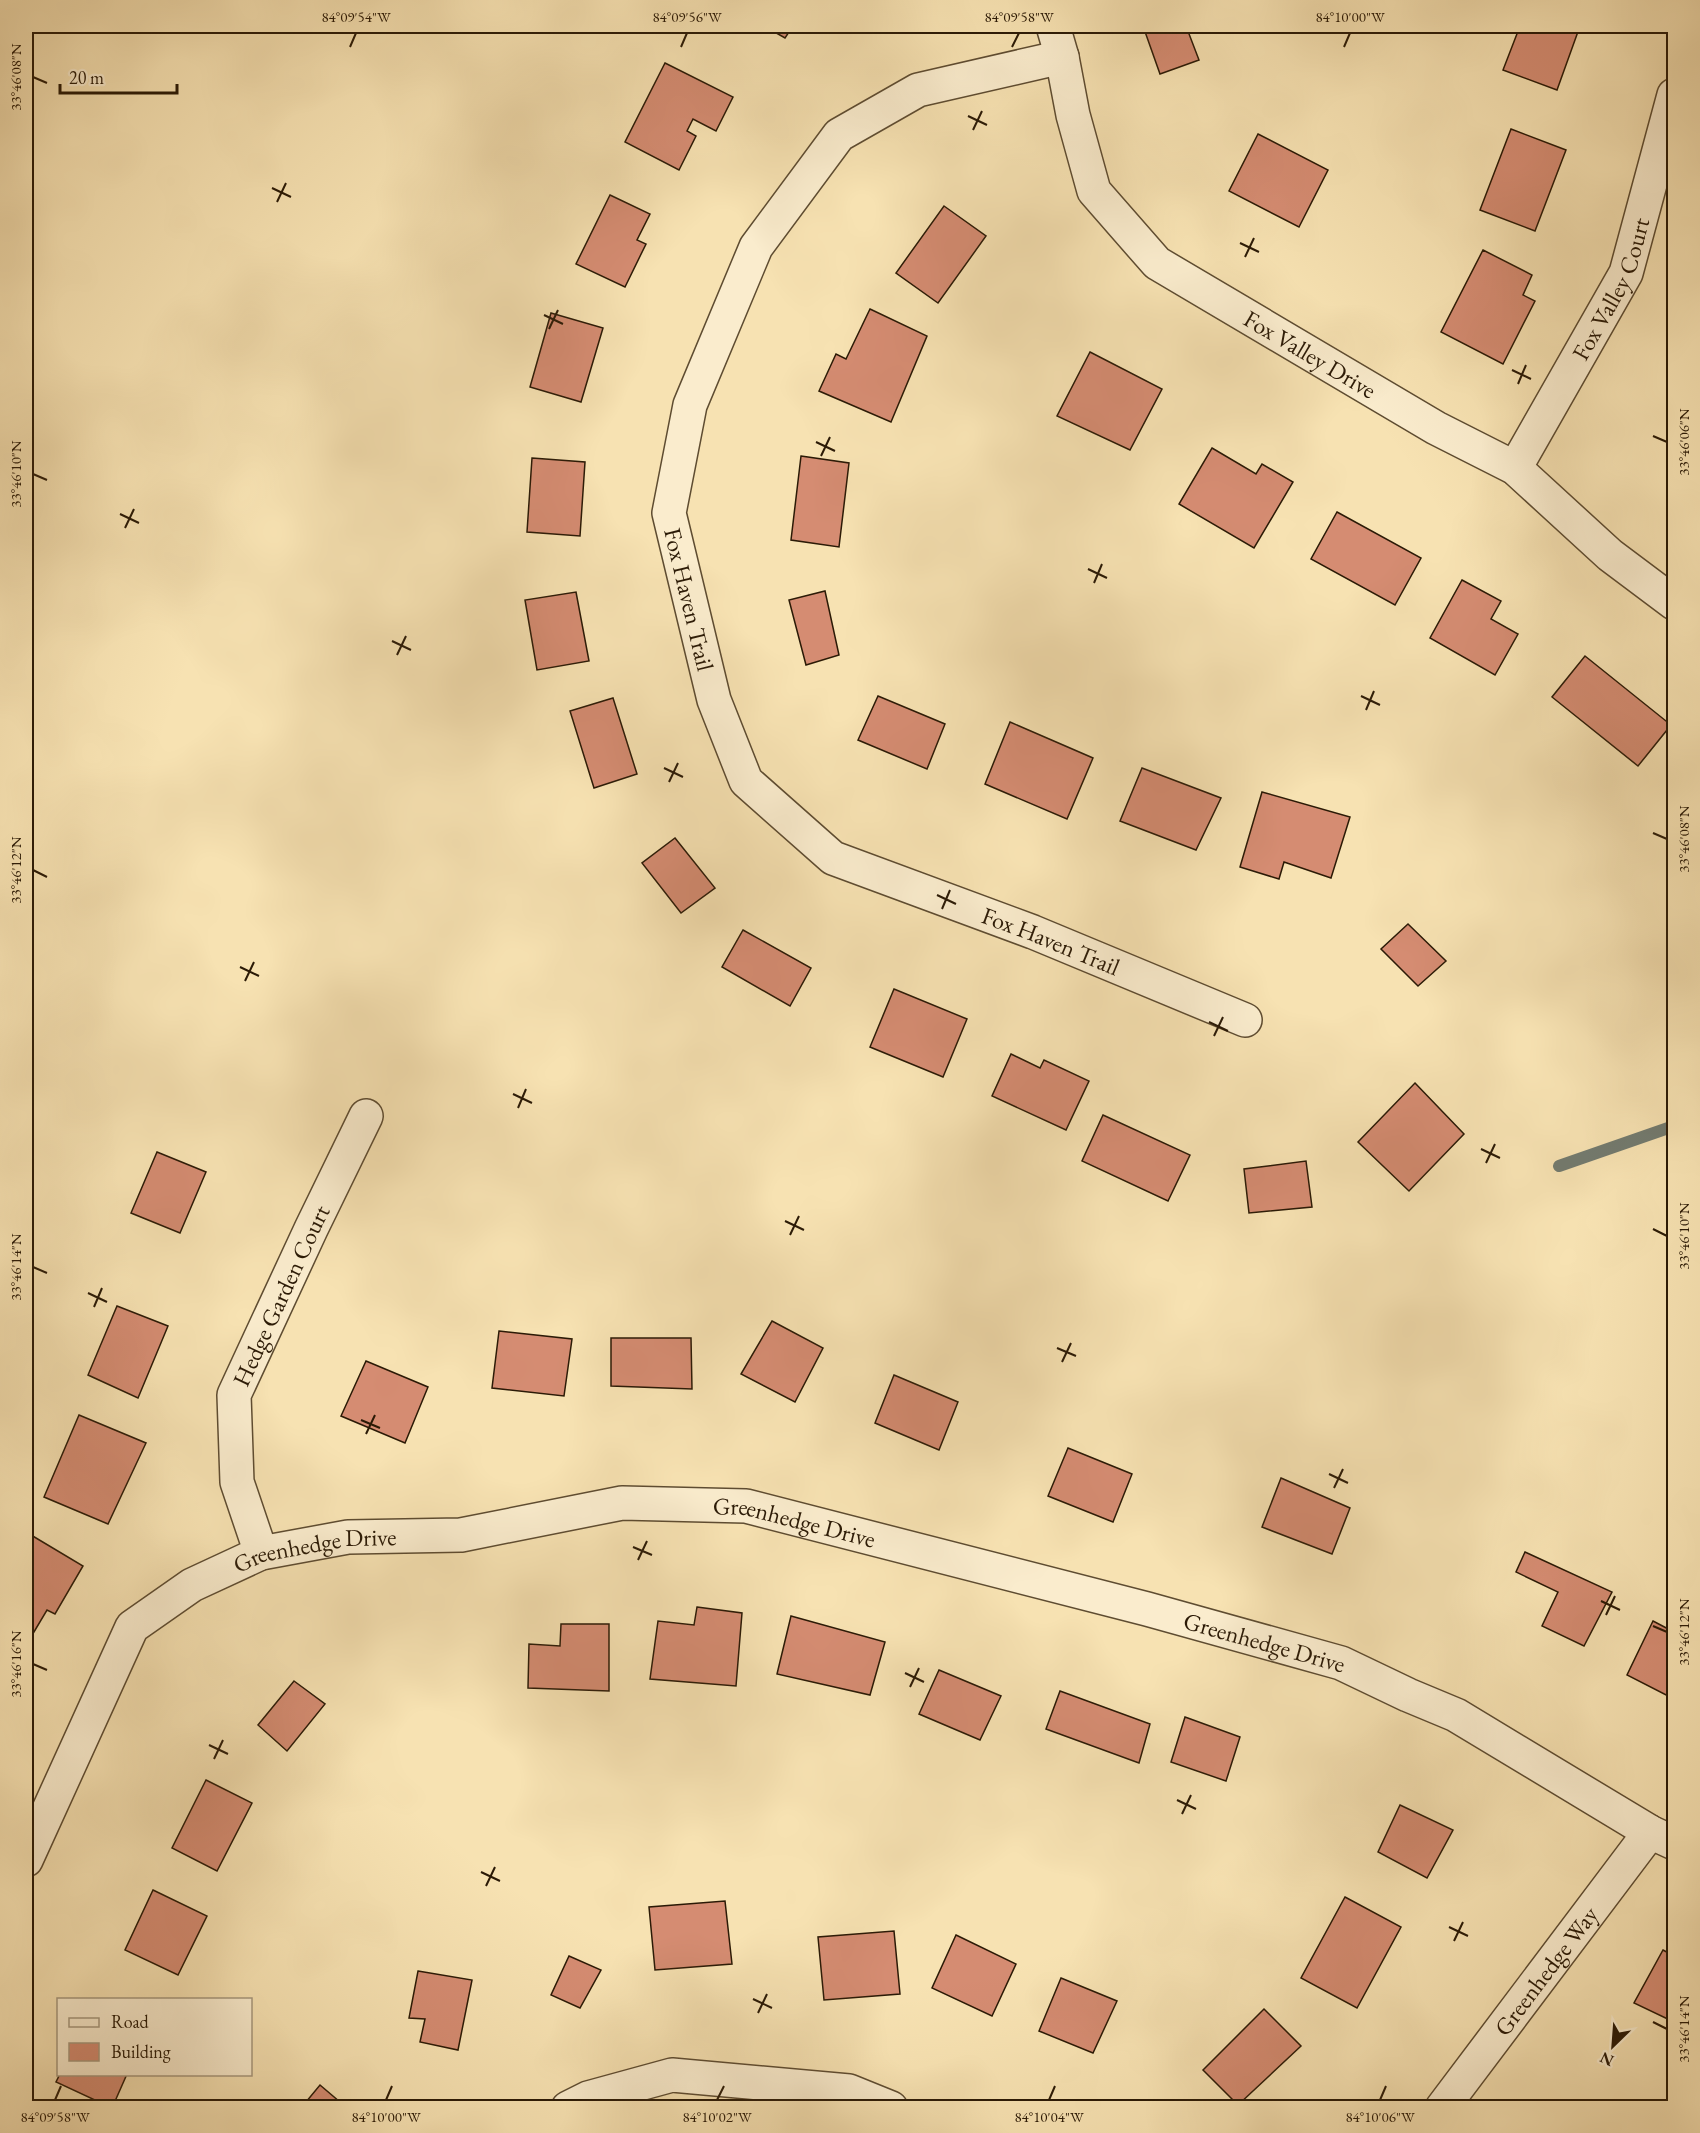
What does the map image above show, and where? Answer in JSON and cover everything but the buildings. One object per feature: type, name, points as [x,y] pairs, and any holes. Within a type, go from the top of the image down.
[{"type":"street","name":"Fox Valley Drive","points":[[1053,26],[1062,57],[1073,115],[1094,191],[1157,263],[1436,429],[1515,468],[1610,555],[1674,603]]},
{"type":"street","name":"Fox Haven Trail","points":[[1062,57],[918,90],[839,135],[756,247],[690,405],[669,513],[714,700],[746,782],[833,858],[1033,932],[1245,1020]]},
{"type":"street","name":"Fox Valley Court","points":[[1515,468],[1626,273],[1674,95]]},
{"type":"street","name":"Hedge Garden Court","points":[[261,1553],[237,1482],[234,1395],[366,1116]]},
{"type":"street","name":"Greenhedge Drive","points":[[26,1860],[132,1627],[192,1585],[261,1553],[348,1537],[461,1535],[622,1503],[746,1506],[1147,1609],[1341,1663],[1408,1695],[1456,1714],[1662,1838]]},
{"type":"street","name":"Greenhedge Way","points":[[1442,2108],[1662,1838]]},
{"type":"street","points":[[568,2108],[588,2098],[672,2075],[849,2091],[891,2108]]},
{"type":"waterway","points":[[1559,1166],[1674,1126]]}]
